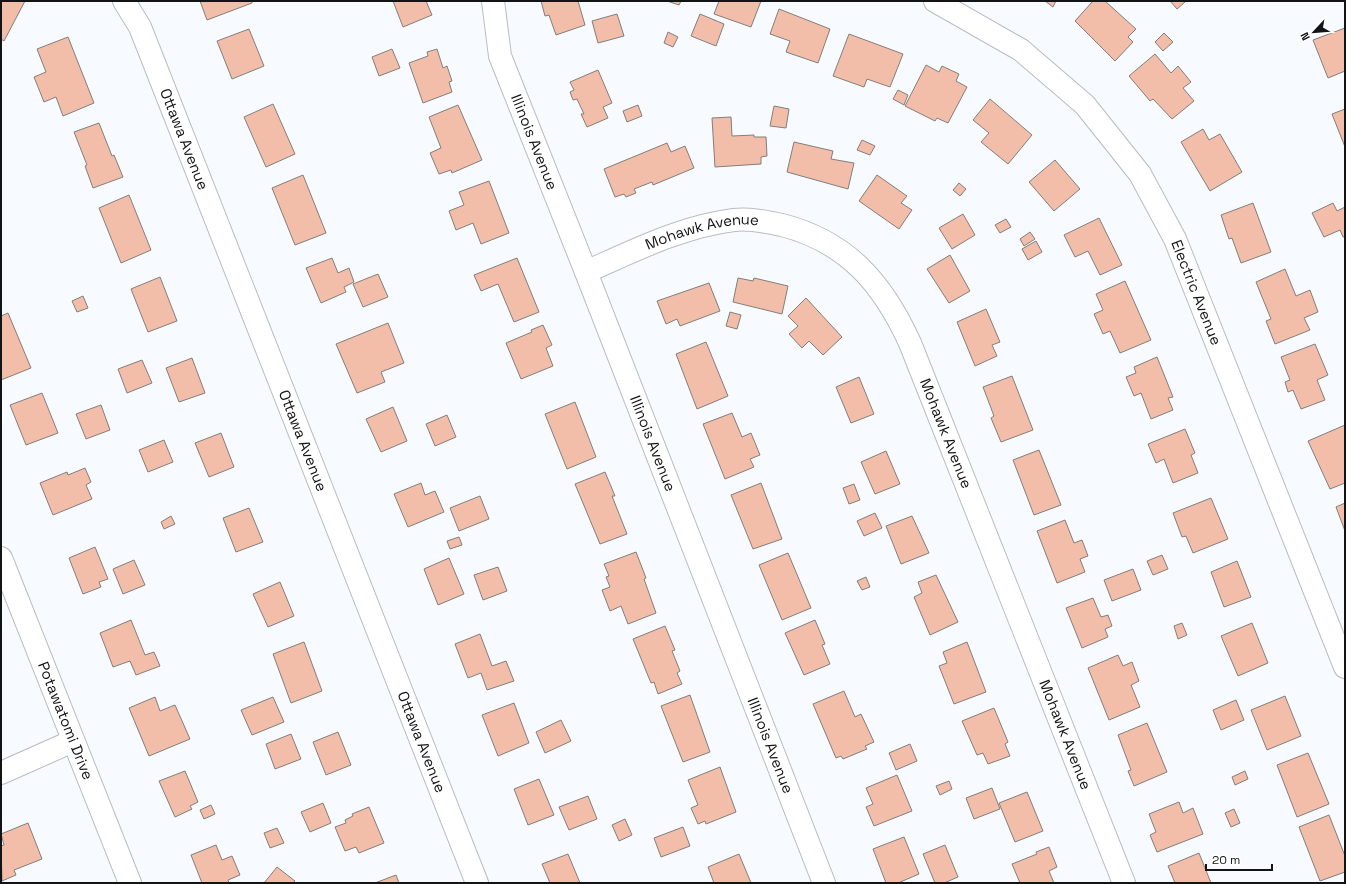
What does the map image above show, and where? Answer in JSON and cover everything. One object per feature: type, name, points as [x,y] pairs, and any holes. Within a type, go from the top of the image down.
[{"type":"street","name":"Ottawa Avenue","points":[[124,1],[140,27],[477,883]]},
{"type":"street","name":"Illinois Avenue","points":[[493,1],[500,56],[586,272],[824,883]]},
{"type":"street","name":"Electric Avenue","points":[[935,1],[1021,50],[1085,105],[1140,174],[1175,239],[1345,667]]},
{"type":"street","name":"Mohawk Avenue","points":[[586,272],[631,252],[707,224],[736,220],[767,222],[796,229],[824,242],[853,259],[876,284],[896,312],[910,343],[1124,883]]},
{"type":"street","name":"Potawatomi Drive","points":[[1,558],[130,883]]},
{"type":"street","points":[[1,773],[73,741]]},
{"type":"building","points":[[1,1],[25,1],[4,41],[1,39]]},
{"type":"building","points":[[200,1],[252,1],[252,3],[207,20]]},
{"type":"building","points":[[393,1],[426,1],[432,15],[403,27]]},
{"type":"building","points":[[541,1],[578,1],[585,25],[556,35],[549,15],[545,16]]},
{"type":"building","points":[[667,1],[681,1],[679,5]]},
{"type":"building","points":[[719,1],[761,1],[751,27],[714,14]]},
{"type":"building","points":[[1045,1],[1056,1],[1053,7]]},
{"type":"building","points":[[1093,1],[1105,1],[1136,29],[1128,37],[1133,42],[1115,61],[1075,21]]},
{"type":"building","points":[[1170,1],[1184,1],[1185,2],[1177,9]]},
{"type":"building","points":[[779,9],[830,29],[818,63],[786,52],[790,41],[770,34]]},
{"type":"building","points":[[617,14],[624,36],[598,43],[592,21]]},
{"type":"building","points":[[700,14],[724,24],[716,46],[691,36]]},
{"type":"building","points":[[1345,28],[1345,71],[1328,78],[1313,40]]},
{"type":"building","points":[[249,29],[264,66],[232,79],[217,41]]},
{"type":"building","points":[[668,32],[678,37],[673,47],[664,43]]},
{"type":"building","points":[[1164,33],[1173,42],[1163,51],[1155,42]]},
{"type":"building","points":[[849,34],[903,54],[890,87],[867,79],[864,87],[833,76]]},
{"type":"building","points":[[68,37],[94,103],[63,116],[56,97],[44,102],[34,77],[46,72],[37,49]]},
{"type":"building","points":[[392,49],[400,68],[379,76],[372,57]]},
{"type":"building","points":[[437,49],[443,68],[447,66],[452,81],[449,82],[452,92],[423,103],[409,63],[428,56],[427,52]]},
{"type":"building","points":[[1155,54],[1171,73],[1178,66],[1191,82],[1183,88],[1194,101],[1172,119],[1153,99],[1150,101],[1129,76]]},
{"type":"building","points":[[926,65],[939,72],[942,66],[959,74],[956,81],[967,87],[948,123],[937,118],[935,121],[905,106]]},
{"type":"building","points":[[598,70],[612,103],[603,107],[608,118],[587,127],[581,114],[584,114],[577,99],[573,100],[570,92],[574,90],[570,82]]},
{"type":"building","points":[[898,90],[908,95],[904,105],[893,99]]},
{"type":"building","points":[[990,99],[1032,135],[1008,164],[981,142],[989,133],[973,120]]},
{"type":"building","points":[[273,104],[295,154],[266,167],[244,117]]},
{"type":"building","points":[[458,105],[482,160],[452,173],[451,170],[439,174],[430,153],[441,148],[429,117]]},
{"type":"building","points":[[638,105],[642,116],[627,122],[623,111]]},
{"type":"building","points":[[774,106],[789,109],[786,128],[770,126]]},
{"type":"building","points":[[1345,109],[1345,147],[1332,114]]},
{"type":"building","points":[[731,117],[732,136],[754,135],[754,137],[766,137],[767,156],[761,157],[761,164],[715,167],[712,118]]},
{"type":"building","points":[[99,123],[112,156],[114,155],[123,177],[93,188],[85,166],[87,165],[74,132]]},
{"type":"building","points":[[1203,129],[1209,140],[1220,134],[1242,172],[1210,191],[1181,142]]},
{"type":"building","points":[[862,140],[875,146],[870,155],[857,150]]},
{"type":"building","points":[[794,142],[833,151],[831,159],[854,163],[848,189],[787,172]]},
{"type":"building","points":[[667,143],[671,152],[685,146],[694,168],[653,185],[652,182],[634,189],[636,193],[626,197],[624,194],[615,197],[604,169]]},
{"type":"building","points":[[1055,160],[1080,189],[1054,211],[1029,182]]},
{"type":"building","points":[[303,175],[326,233],[295,245],[272,188]]},
{"type":"building","points":[[877,175],[907,196],[901,203],[912,210],[899,229],[859,201]]},
{"type":"building","points":[[489,181],[509,233],[481,244],[473,223],[456,230],[449,211],[464,205],[459,192]]},
{"type":"building","points":[[959,183],[966,189],[960,196],[953,190]]},
{"type":"building","points":[[129,195],[151,250],[121,263],[99,208]]},
{"type":"building","points":[[1253,203],[1271,252],[1241,263],[1232,238],[1229,239],[1221,215]]},
{"type":"building","points":[[1333,203],[1337,211],[1345,207],[1345,237],[1343,237],[1340,230],[1324,237],[1312,213]]},
{"type":"building","points":[[963,214],[975,235],[952,249],[939,228]]},
{"type":"building","points":[[1099,218],[1122,265],[1100,275],[1088,251],[1075,257],[1064,235]]},
{"type":"building","points":[[1006,219],[1011,227],[1000,233],[995,225]]},
{"type":"building","points":[[1030,232],[1035,239],[1024,246],[1020,239]]},
{"type":"building","points":[[1036,241],[1042,252],[1028,260],[1022,249]]},
{"type":"building","points":[[950,255],[970,291],[949,303],[927,269]]},
{"type":"building","points":[[332,258],[338,273],[349,268],[354,282],[344,287],[346,292],[321,303],[306,268]]},
{"type":"building","points":[[517,258],[539,312],[514,322],[498,284],[481,291],[474,275]]},
{"type":"building","points":[[1285,269],[1296,296],[1310,290],[1318,312],[1304,318],[1310,330],[1275,344],[1266,321],[1271,319],[1256,282]]},
{"type":"building","points":[[378,274],[388,297],[363,307],[353,284]]},
{"type":"building","points":[[160,277],[177,321],[148,332],[131,289]]},
{"type":"building","points":[[738,278],[753,281],[754,278],[788,286],[782,314],[733,302]]},
{"type":"building","points":[[1125,281],[1151,340],[1120,353],[1110,331],[1103,334],[1094,314],[1103,310],[1096,294]]},
{"type":"building","points":[[709,283],[720,311],[680,326],[677,319],[666,324],[657,301]]},
{"type":"building","points":[[83,296],[88,308],[77,312],[72,301]]},
{"type":"building","points":[[806,298],[842,337],[823,355],[809,341],[802,348],[789,334],[798,326],[788,316]]},
{"type":"building","points":[[986,309],[1000,342],[992,345],[997,356],[975,366],[957,322]]},
{"type":"building","points":[[730,312],[741,315],[737,329],[726,326]]},
{"type":"building","points":[[8,313],[31,368],[1,380],[1,316]]},
{"type":"building","points":[[388,323],[404,363],[381,372],[385,382],[357,393],[336,344]]},
{"type":"building","points":[[543,325],[552,345],[546,348],[553,366],[521,379],[506,343],[532,332],[531,330]]},
{"type":"building","points":[[706,342],[728,396],[697,409],[676,354]]},
{"type":"building","points":[[1315,344],[1328,375],[1317,380],[1325,400],[1301,409],[1293,390],[1288,392],[1285,382],[1290,380],[1281,357]]},
{"type":"building","points":[[1157,357],[1173,397],[1168,398],[1173,410],[1151,419],[1141,393],[1134,396],[1126,377],[1136,373],[1134,367]]},
{"type":"building","points":[[192,358],[205,393],[179,402],[166,368]]},
{"type":"building","points":[[142,360],[152,383],[127,393],[118,369]]},
{"type":"building","points":[[1012,376],[1033,430],[1001,442],[991,418],[994,416],[983,387]]},
{"type":"building","points":[[859,377],[874,414],[851,423],[836,387]]},
{"type":"building","points":[[42,393],[58,433],[26,445],[10,405]]},
{"type":"building","points":[[575,402],[596,457],[567,469],[545,414]]},
{"type":"building","points":[[101,405],[110,430],[86,439],[76,414]]},
{"type":"building","points":[[393,407],[407,441],[381,452],[366,419]]},
{"type":"building","points":[[732,413],[742,437],[751,433],[760,455],[750,459],[754,467],[725,479],[703,424]]},
{"type":"building","points":[[447,415],[456,437],[435,446],[426,424]]},
{"type":"building","points":[[1345,425],[1345,483],[1330,489],[1308,441]]},
{"type":"building","points":[[1185,429],[1195,453],[1191,455],[1198,473],[1173,483],[1164,459],[1156,463],[1148,444]]},
{"type":"building","points":[[221,433],[234,467],[209,477],[195,443]]},
{"type":"building","points":[[164,440],[173,462],[148,472],[139,450]]},
{"type":"building","points":[[1039,450],[1061,505],[1034,515],[1013,460]]},
{"type":"building","points":[[886,451],[900,484],[875,494],[861,462]]},
{"type":"building","points":[[85,468],[91,482],[86,485],[92,499],[53,515],[40,483],[67,472],[68,475]]},
{"type":"building","points":[[605,472],[615,496],[612,496],[627,534],[600,544],[575,484]]},
{"type":"building","points":[[421,483],[425,495],[435,491],[444,512],[408,527],[394,494]]},
{"type":"building","points":[[761,483],[782,539],[753,549],[731,495]]},
{"type":"building","points":[[854,484],[860,500],[849,504],[843,488]]},
{"type":"building","points":[[480,496],[489,519],[459,531],[450,508]]},
{"type":"building","points":[[1211,498],[1228,539],[1193,553],[1186,536],[1182,537],[1173,513]]},
{"type":"building","points":[[1345,503],[1345,531],[1336,507]]},
{"type":"building","points":[[249,508],[263,542],[236,552],[223,518]]},
{"type":"building","points":[[875,513],[882,528],[864,536],[857,521]]},
{"type":"building","points":[[171,516],[175,524],[164,529],[161,522]]},
{"type":"building","points":[[912,516],[929,553],[901,564],[886,526]]},
{"type":"building","points":[[1065,520],[1074,543],[1082,540],[1088,556],[1080,559],[1085,572],[1057,583],[1037,531]]},
{"type":"building","points":[[459,537],[462,545],[450,549],[447,541]]},
{"type":"building","points":[[95,547],[108,579],[99,582],[101,587],[83,594],[69,558]]},
{"type":"building","points":[[636,552],[646,578],[644,579],[656,613],[628,624],[621,606],[610,611],[602,590],[610,587],[606,577],[609,576],[604,564]]},
{"type":"building","points":[[788,553],[811,608],[782,620],[759,565]]},
{"type":"building","points":[[1162,555],[1168,569],[1153,575],[1147,561]]},
{"type":"building","points":[[449,558],[464,594],[438,605],[424,569]]},
{"type":"building","points":[[134,560],[145,585],[123,594],[113,569]]},
{"type":"building","points":[[1237,561],[1251,597],[1224,607],[1211,572]]},
{"type":"building","points":[[498,567],[507,591],[483,600],[474,575]]},
{"type":"building","points":[[1133,569],[1141,590],[1112,601],[1104,580]]},
{"type":"building","points":[[936,575],[958,622],[930,635],[914,597],[922,593],[918,582]]},
{"type":"building","points":[[866,577],[870,587],[862,590],[857,581]]},
{"type":"building","points":[[280,582],[294,616],[268,627],[253,594]]},
{"type":"building","points":[[1093,598],[1101,617],[1108,615],[1112,626],[1105,629],[1108,637],[1082,648],[1066,608]]},
{"type":"building","points":[[131,620],[145,655],[154,652],[160,666],[136,675],[130,661],[113,667],[100,633]]},
{"type":"building","points":[[815,620],[825,644],[822,645],[830,664],[804,675],[785,633]]},
{"type":"building","points":[[1182,623],[1187,635],[1178,639],[1174,626]]},
{"type":"building","points":[[1252,623],[1268,663],[1238,676],[1221,636]]},
{"type":"building","points":[[665,626],[675,650],[672,651],[680,671],[677,673],[682,684],[658,694],[654,682],[651,683],[633,639]]},
{"type":"building","points":[[480,634],[492,666],[506,661],[514,681],[487,690],[481,673],[468,678],[455,644]]},
{"type":"building","points":[[304,642],[322,691],[291,703],[273,654]]},
{"type":"building","points":[[967,642],[986,692],[954,704],[939,666],[947,663],[943,652]]},
{"type":"building","points":[[1118,655],[1123,666],[1132,662],[1139,681],[1131,685],[1140,707],[1109,720],[1088,668]]},
{"type":"building","points":[[844,691],[855,717],[861,714],[874,742],[865,746],[867,749],[843,759],[841,756],[836,758],[813,704]]},
{"type":"building","points":[[690,695],[710,752],[683,762],[661,706]]},
{"type":"building","points":[[1285,696],[1301,736],[1267,750],[1251,710]]},
{"type":"building","points":[[155,697],[160,711],[175,705],[190,739],[149,756],[129,708]]},
{"type":"building","points":[[273,697],[284,722],[252,735],[241,710]]},
{"type":"building","points":[[1236,700],[1244,720],[1221,730],[1213,710]]},
{"type":"building","points":[[514,703],[529,743],[498,756],[482,715]]},
{"type":"building","points":[[994,708],[1008,742],[1005,744],[1010,756],[988,764],[983,753],[977,755],[962,721]]},
{"type":"building","points":[[561,720],[571,741],[545,753],[536,732]]},
{"type":"building","points":[[1147,723],[1167,772],[1134,786],[1128,771],[1131,770],[1118,735]]},
{"type":"building","points":[[338,732],[351,765],[326,775],[313,742]]},
{"type":"building","points":[[291,734],[301,759],[275,769],[266,744]]},
{"type":"building","points":[[910,744],[917,761],[896,770],[889,753]]},
{"type":"building","points":[[1308,753],[1329,804],[1297,817],[1277,765]]},
{"type":"building","points":[[720,767],[736,812],[706,824],[705,821],[698,824],[691,808],[698,805],[688,780]]},
{"type":"building","points":[[185,771],[198,802],[190,806],[192,809],[175,817],[159,781]]},
{"type":"building","points":[[1245,771],[1248,779],[1235,785],[1232,777]]},
{"type":"building","points":[[897,775],[912,811],[874,826],[866,807],[873,804],[866,788]]},
{"type":"building","points":[[539,779],[554,815],[528,825],[514,789]]},
{"type":"building","points":[[949,781],[952,789],[940,795],[936,786]]},
{"type":"building","points":[[992,788],[1000,809],[974,819],[966,798]]},
{"type":"building","points":[[1027,792],[1043,831],[1015,842],[999,803]]},
{"type":"building","points":[[588,796],[597,819],[569,830],[559,807]]},
{"type":"building","points":[[1179,802],[1183,813],[1193,808],[1203,834],[1157,852],[1150,835],[1156,832],[1149,814]]},
{"type":"building","points":[[323,803],[331,823],[310,832],[301,812]]},
{"type":"building","points":[[211,805],[215,814],[204,819],[200,810]]},
{"type":"building","points":[[369,807],[384,843],[359,853],[356,847],[345,851],[335,827],[346,823],[345,820],[353,816],[352,814]]},
{"type":"building","points":[[1234,809],[1240,823],[1231,827],[1225,813]]},
{"type":"building","points":[[1329,815],[1345,856],[1345,872],[1320,881],[1299,827]]},
{"type":"building","points":[[625,819],[632,835],[619,841],[612,825]]},
{"type":"building","points":[[28,823],[42,859],[14,870],[16,875],[2,881],[1,846],[4,845],[1,834]]},
{"type":"building","points":[[683,827],[690,846],[661,857],[654,838]]},
{"type":"building","points":[[277,828],[284,843],[270,848],[264,833]]},
{"type":"building","points":[[904,837],[919,874],[898,883],[886,883],[873,849]]},
{"type":"building","points":[[216,845],[222,860],[232,856],[240,875],[228,880],[229,883],[202,883],[191,855]]},
{"type":"building","points":[[945,845],[958,877],[944,883],[935,883],[923,854]]},
{"type":"building","points":[[1049,847],[1057,867],[1049,871],[1054,883],[1020,883],[1012,864],[1037,854],[1036,852]]},
{"type":"building","points":[[1199,853],[1211,883],[1175,883],[1168,866]]},
{"type":"building","points":[[568,854],[580,883],[550,883],[542,864]]},
{"type":"building","points":[[739,854],[751,883],[714,883],[708,867]]},
{"type":"building","points":[[277,867],[295,881],[293,883],[264,883]]},
{"type":"building","points":[[396,875],[399,883],[375,883]]}]
